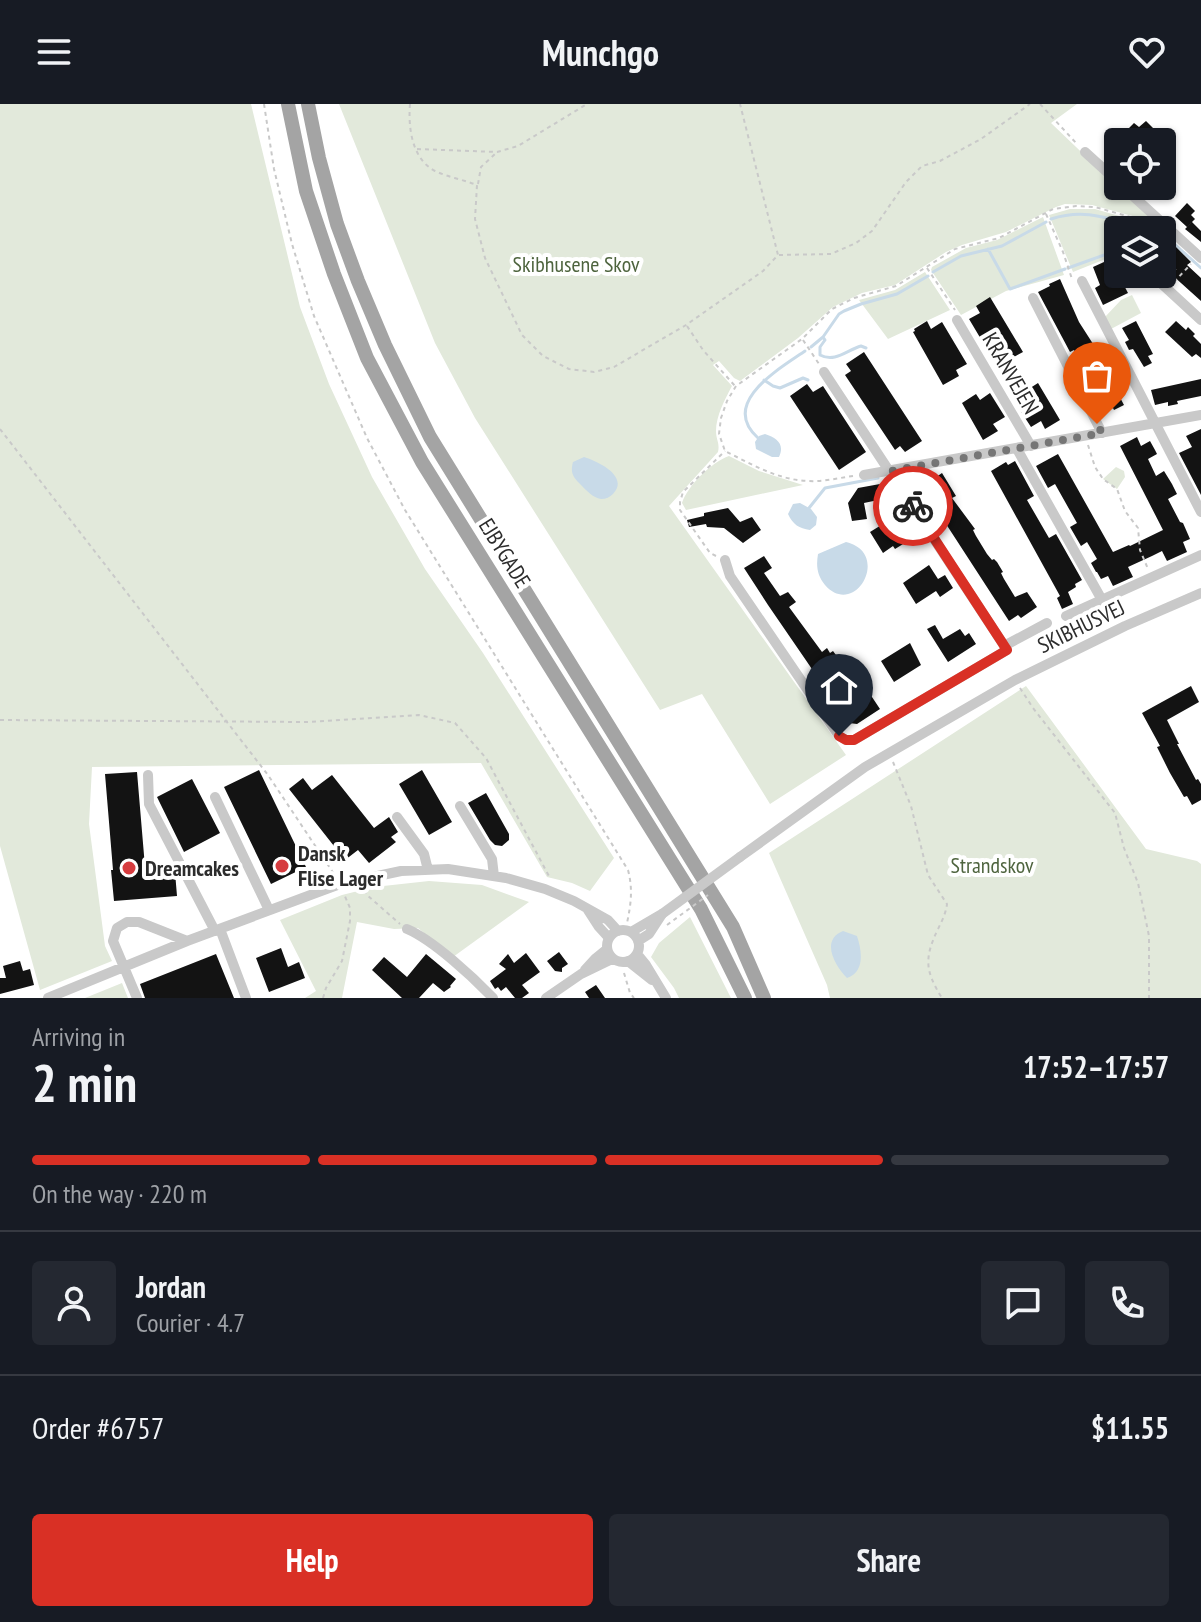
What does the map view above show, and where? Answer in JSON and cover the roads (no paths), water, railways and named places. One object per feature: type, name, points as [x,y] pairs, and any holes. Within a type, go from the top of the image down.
[{"type":"main road","name":"EJBYGADE","points":[[288,104],[306,191],[367,358],[422,462],[701,909],[745,998]]},
{"type":"main road","name":"EJBYGADE","points":[[308,104],[337,224],[385,345],[430,437],[711,889],[733,927],[764,998]]},
{"type":"street","points":[[1085,152],[1104,169]]},
{"type":"street","points":[[1137,200],[1197,260]]},
{"type":"street","points":[[1082,281],[1201,512]]},
{"type":"street","points":[[1166,288],[1201,320]]},
{"type":"street","points":[[1033,298],[1102,433]]},
{"type":"street","name":"KRANVEJEN","points":[[957,320],[1031,446]]},
{"type":"street","points":[[725,560],[730,576],[839,736],[846,740],[854,740],[1007,650],[824,372]]},
{"type":"street","name":"KRANVEJEN","points":[[864,475],[1201,415]]},
{"type":"street","points":[[1017,449],[1102,600]]},
{"type":"street","points":[[1066,616],[1201,555]]},
{"type":"street","name":"SKIBHUSVEJ","points":[[619,954],[628,934],[649,934],[662,914],[865,767],[1015,680],[1201,593]]},
{"type":"street","points":[[1004,646],[1047,623]]},
{"type":"street","points":[[148,775],[149,804],[217,930],[246,998]]},
{"type":"street","points":[[215,797],[269,910]]},
{"type":"street","points":[[460,806],[492,859],[494,876]]},
{"type":"street","points":[[397,817],[424,854],[428,870]]},
{"type":"street","points":[[48,998],[187,941],[340,884],[401,871],[448,869],[494,876],[545,889],[587,908],[628,934],[619,954]]},
{"type":"street","points":[[587,908],[619,954],[646,965],[666,998]]},
{"type":"street","points":[[137,998],[113,941],[117,928],[127,922],[139,922],[187,941]]},
{"type":"street","points":[[407,929],[420,934],[493,998]]},
{"type":"street","points":[[546,998],[581,974],[596,958],[619,954]]},
{"type":"water","points":[[765,434],[779,442],[779,457],[756,449],[755,442]]},
{"type":"water","points":[[584,457],[615,475],[617,487],[611,496],[603,499],[595,497],[574,477],[573,462]]},
{"type":"water","points":[[800,503],[817,517],[816,525],[810,530],[797,525],[788,514],[793,504]]},
{"type":"water","points":[[846,542],[860,548],[866,558],[867,569],[857,589],[847,594],[836,593],[825,585],[817,566],[818,554]]},
{"type":"water","points":[[843,931],[857,936],[861,954],[857,971],[847,978],[834,960],[831,947],[832,940]]},
{"type":"waterway","points":[[1051,219],[1077,214],[1104,218]]},
{"type":"waterway","points":[[933,272],[961,256],[1002,246],[1046,222]]},
{"type":"waterway","points":[[1176,246],[1201,268]]},
{"type":"waterway","points":[[988,249],[1010,289],[1065,269]]},
{"type":"waterway","points":[[1068,268],[1104,255]]},
{"type":"waterway","points":[[811,347],[823,337],[839,314],[897,294],[928,276]]},
{"type":"waterway","points":[[823,337],[825,340],[820,347],[820,355],[825,357],[836,357],[861,346],[866,348]]},
{"type":"waterway","points":[[758,438],[748,425],[745,412],[749,400],[768,377],[805,351]]},
{"type":"waterway","points":[[764,380],[780,388],[803,378],[808,380]]},
{"type":"waterway","points":[[809,508],[825,488],[878,478]]},
{"type":"place","name":"Dansk Flise Lager","points":[[282,866]]},
{"type":"place","name":"Dreamcakes","points":[[129,868]]},
{"type":"park label","name":"Skibhusene Skov","points":[[576,264]]},
{"type":"park label","name":"Strandskov","points":[[992,865]]}]
